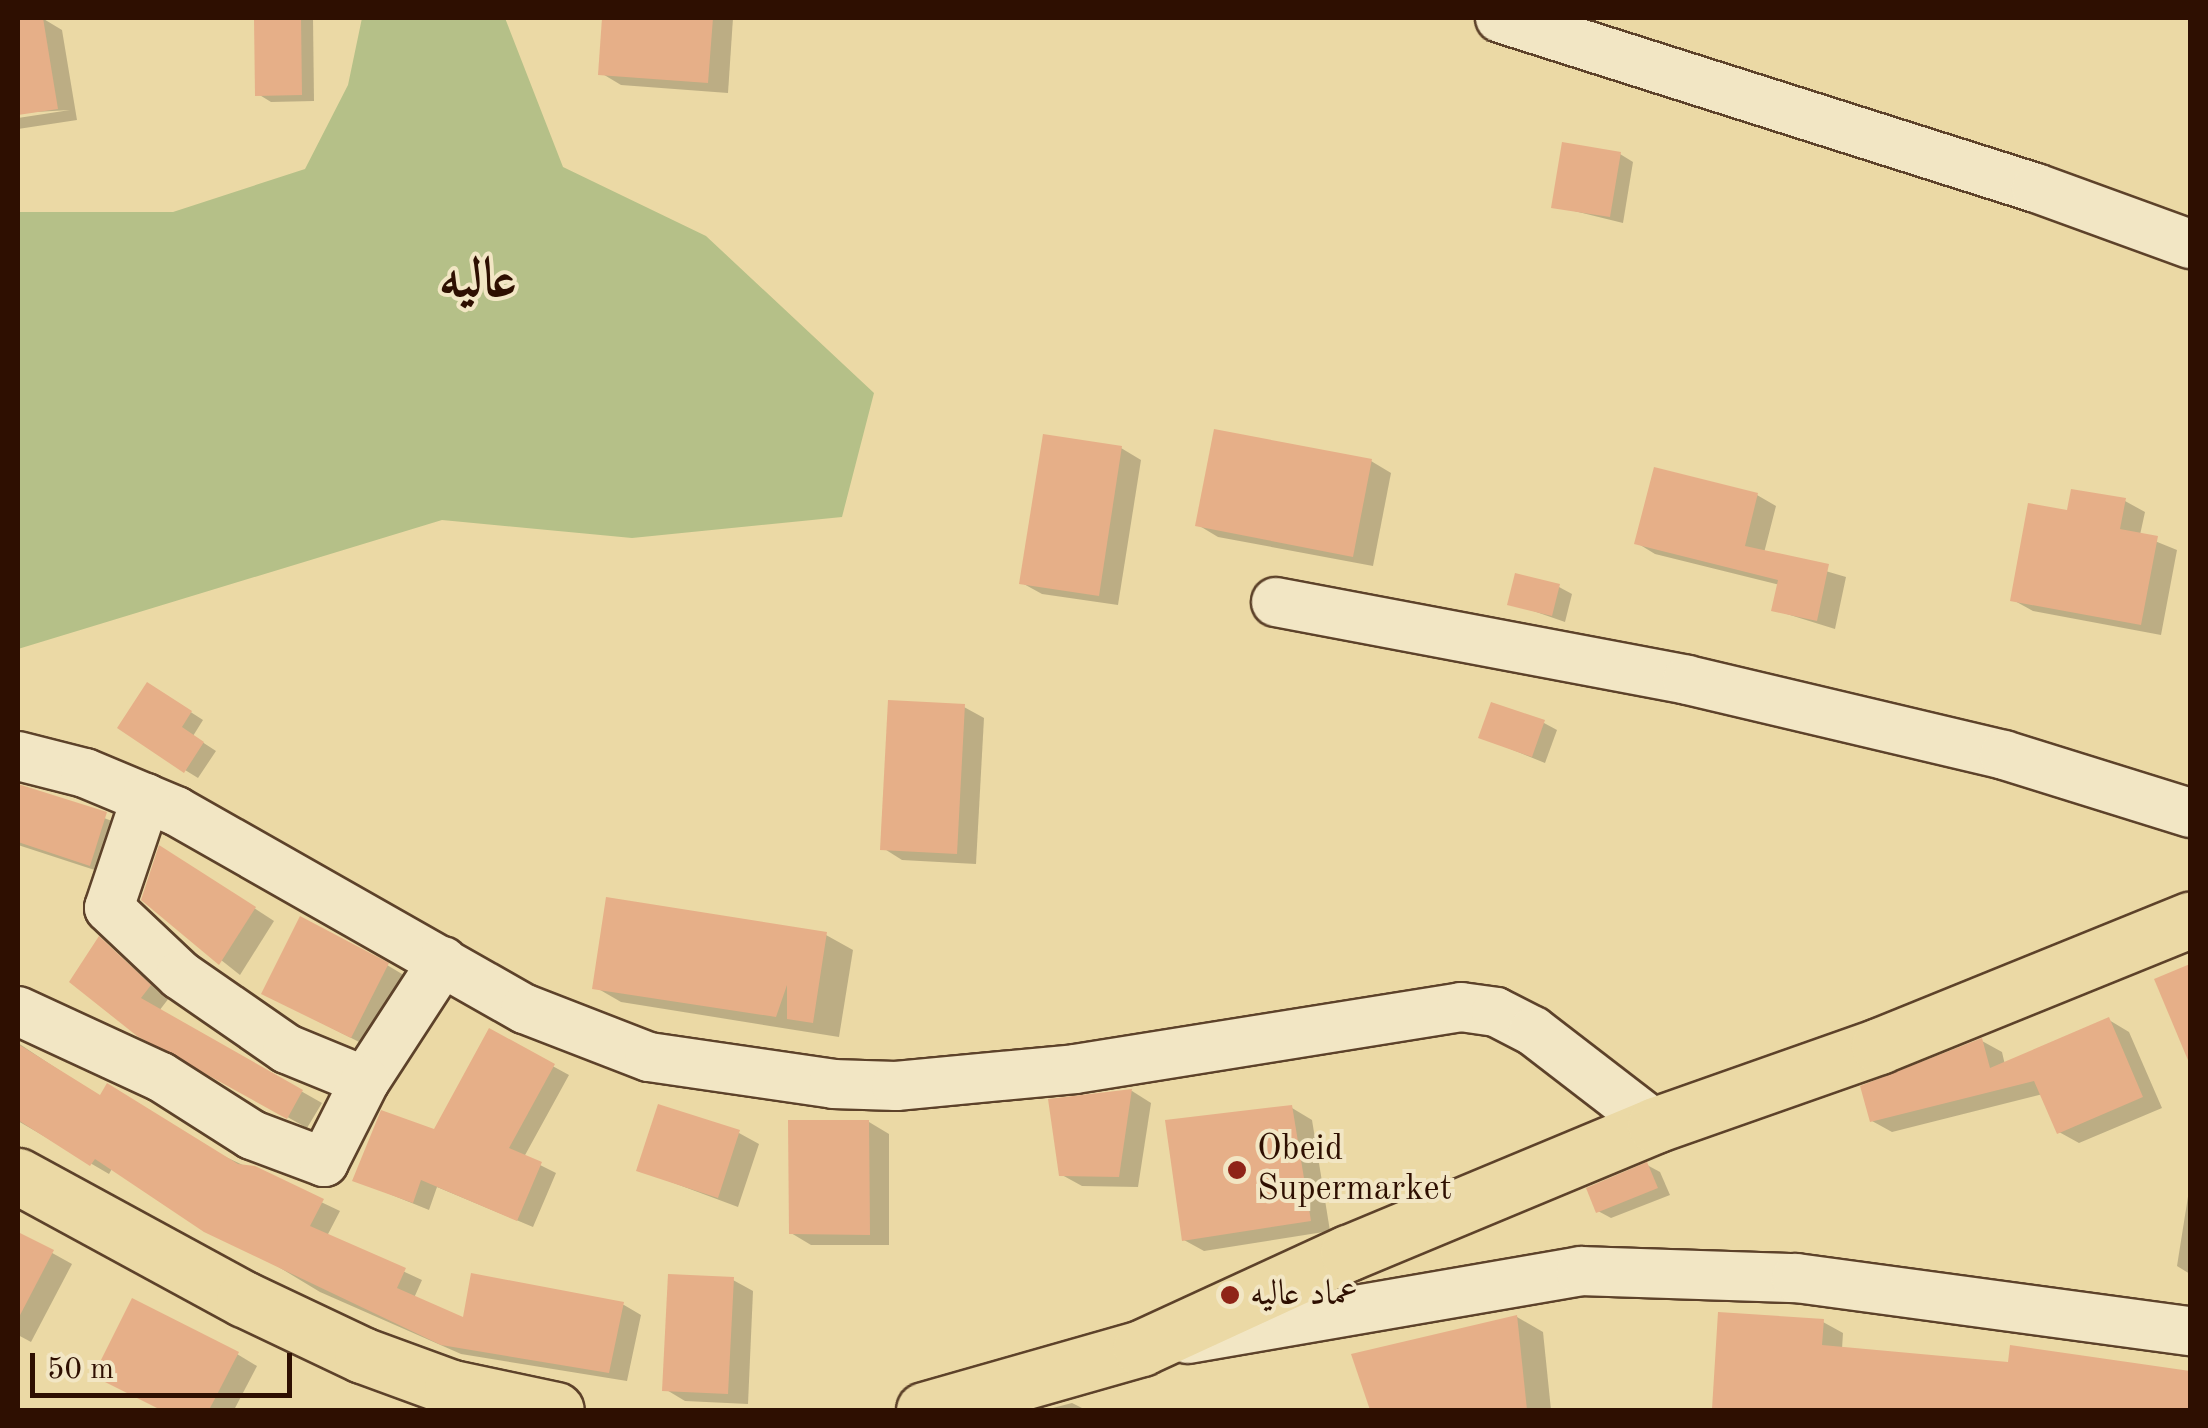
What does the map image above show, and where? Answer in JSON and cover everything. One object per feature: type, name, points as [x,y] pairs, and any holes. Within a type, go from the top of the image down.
[{"type":"main road","points":[[924,1410],[1140,1348],[1348,1252],[1655,1125],[1879,1046],[2190,920]]},
{"type":"main road","points":[[18,1176],[244,1299],[362,1355],[452,1388],[556,1410]]},
{"type":"street","points":[[1500,18],[2036,188],[2190,244]]},
{"type":"street","points":[[1276,602],[1687,680],[2004,755],[2190,813]]},
{"type":"street","points":[[18,756],[146,798],[568,1029],[650,1057],[861,1088],[1074,1069],[1460,1007],[1496,1012],[1534,1031],[1655,1125]]},
{"type":"street","points":[[146,798],[110,908],[180,975],[287,1049],[365,1080]]},
{"type":"street","points":[[18,1010],[161,1077],[252,1135],[324,1162],[365,1080],[443,962]]},
{"type":"street","points":[[1140,1348],[1582,1270],[1796,1278],[2190,1331]]},
{"type":"green space","points":[[362,18],[505,18],[563,167],[706,236],[874,393],[842,517],[632,538],[442,520],[18,649],[18,212],[173,212],[305,169],[348,85]]},
{"type":"building","points":[[43,18],[58,109],[18,115],[18,19]]},
{"type":"building","points":[[254,18],[301,18],[302,95],[255,96]]},
{"type":"building","points":[[602,18],[713,18],[708,83],[598,75]]},
{"type":"building","points":[[1562,142],[1621,152],[1610,217],[1551,208]]},
{"type":"building","points":[[1214,429],[1372,459],[1353,557],[1195,526]]},
{"type":"building","points":[[1043,434],[1122,446],[1099,596],[1019,584]]},
{"type":"building","points":[[1654,467],[1758,493],[1745,546],[1829,564],[1817,621],[1771,611],[1778,580],[1634,544]]},
{"type":"building","points":[[2071,489],[2126,498],[2120,529],[2158,536],[2141,625],[2010,601],[2028,503],[2067,510]]},
{"type":"building","points":[[1515,573],[1560,584],[1552,616],[1507,605]]},
{"type":"building","points":[[147,682],[192,711],[182,727],[204,742],[184,773],[117,728]]},
{"type":"building","points":[[888,700],[965,704],[957,854],[880,850]]},
{"type":"building","points":[[1491,702],[1545,720],[1532,757],[1478,738]]},
{"type":"building","points":[[18,784],[107,812],[90,866],[18,842]]},
{"type":"building","points":[[159,845],[256,907],[219,965],[141,900]]},
{"type":"building","points":[[606,897],[827,932],[813,1023],[787,1019],[787,985],[776,1017],[592,989]]},
{"type":"building","points":[[300,916],[389,963],[351,1038],[261,994]]},
{"type":"building","points":[[99,936],[151,985],[141,998],[303,1090],[287,1119],[137,1036],[69,982]]},
{"type":"building","points":[[2190,964],[2190,1065],[2154,979]]},
{"type":"building","points":[[2109,1017],[2143,1097],[2057,1134],[2034,1081],[1870,1122],[1860,1086],[1982,1038],[1990,1068]]},
{"type":"building","points":[[489,1028],[555,1064],[509,1148],[542,1162],[517,1221],[421,1180],[413,1203],[352,1181],[381,1110],[434,1129]]},
{"type":"building","points":[[18,1044],[100,1095],[107,1083],[238,1164],[255,1166],[324,1199],[310,1226],[406,1268],[397,1288],[463,1317],[471,1273],[624,1302],[609,1373],[441,1345],[204,1232],[95,1159],[90,1166],[18,1120]]},
{"type":"building","points":[[1132,1089],[1119,1177],[1059,1176],[1048,1099]]},
{"type":"building","points":[[658,1104],[740,1130],[718,1198],[636,1171]]},
{"type":"building","name":"Obeid Supermarket","points":[[1292,1105],[1311,1221],[1182,1241],[1165,1120]]},
{"type":"building","points":[[788,1120],[869,1120],[870,1235],[789,1234]]},
{"type":"building","points":[[1647,1162],[1658,1188],[1596,1213],[1586,1188]]},
{"type":"building","points":[[18,1232],[54,1250],[18,1319]]},
{"type":"building","points":[[668,1274],[734,1277],[728,1394],[662,1391]]},
{"type":"building","points":[[132,1298],[239,1352],[209,1410],[161,1410],[93,1376]]},
{"type":"building","points":[[1718,1312],[1824,1319],[1822,1345],[2008,1362],[2010,1345],[2190,1371],[2190,1410],[1712,1409]]},
{"type":"building","points":[[1517,1315],[1527,1410],[1370,1410],[1351,1354]]},
{"type":"place","name":"Obeid Supermarket","points":[[1237,1170]]},
{"type":"place","name":"عماد عاليه","points":[[1230,1295]]},
{"type":"district","name":"عاليه","points":[[478,282]]}]
